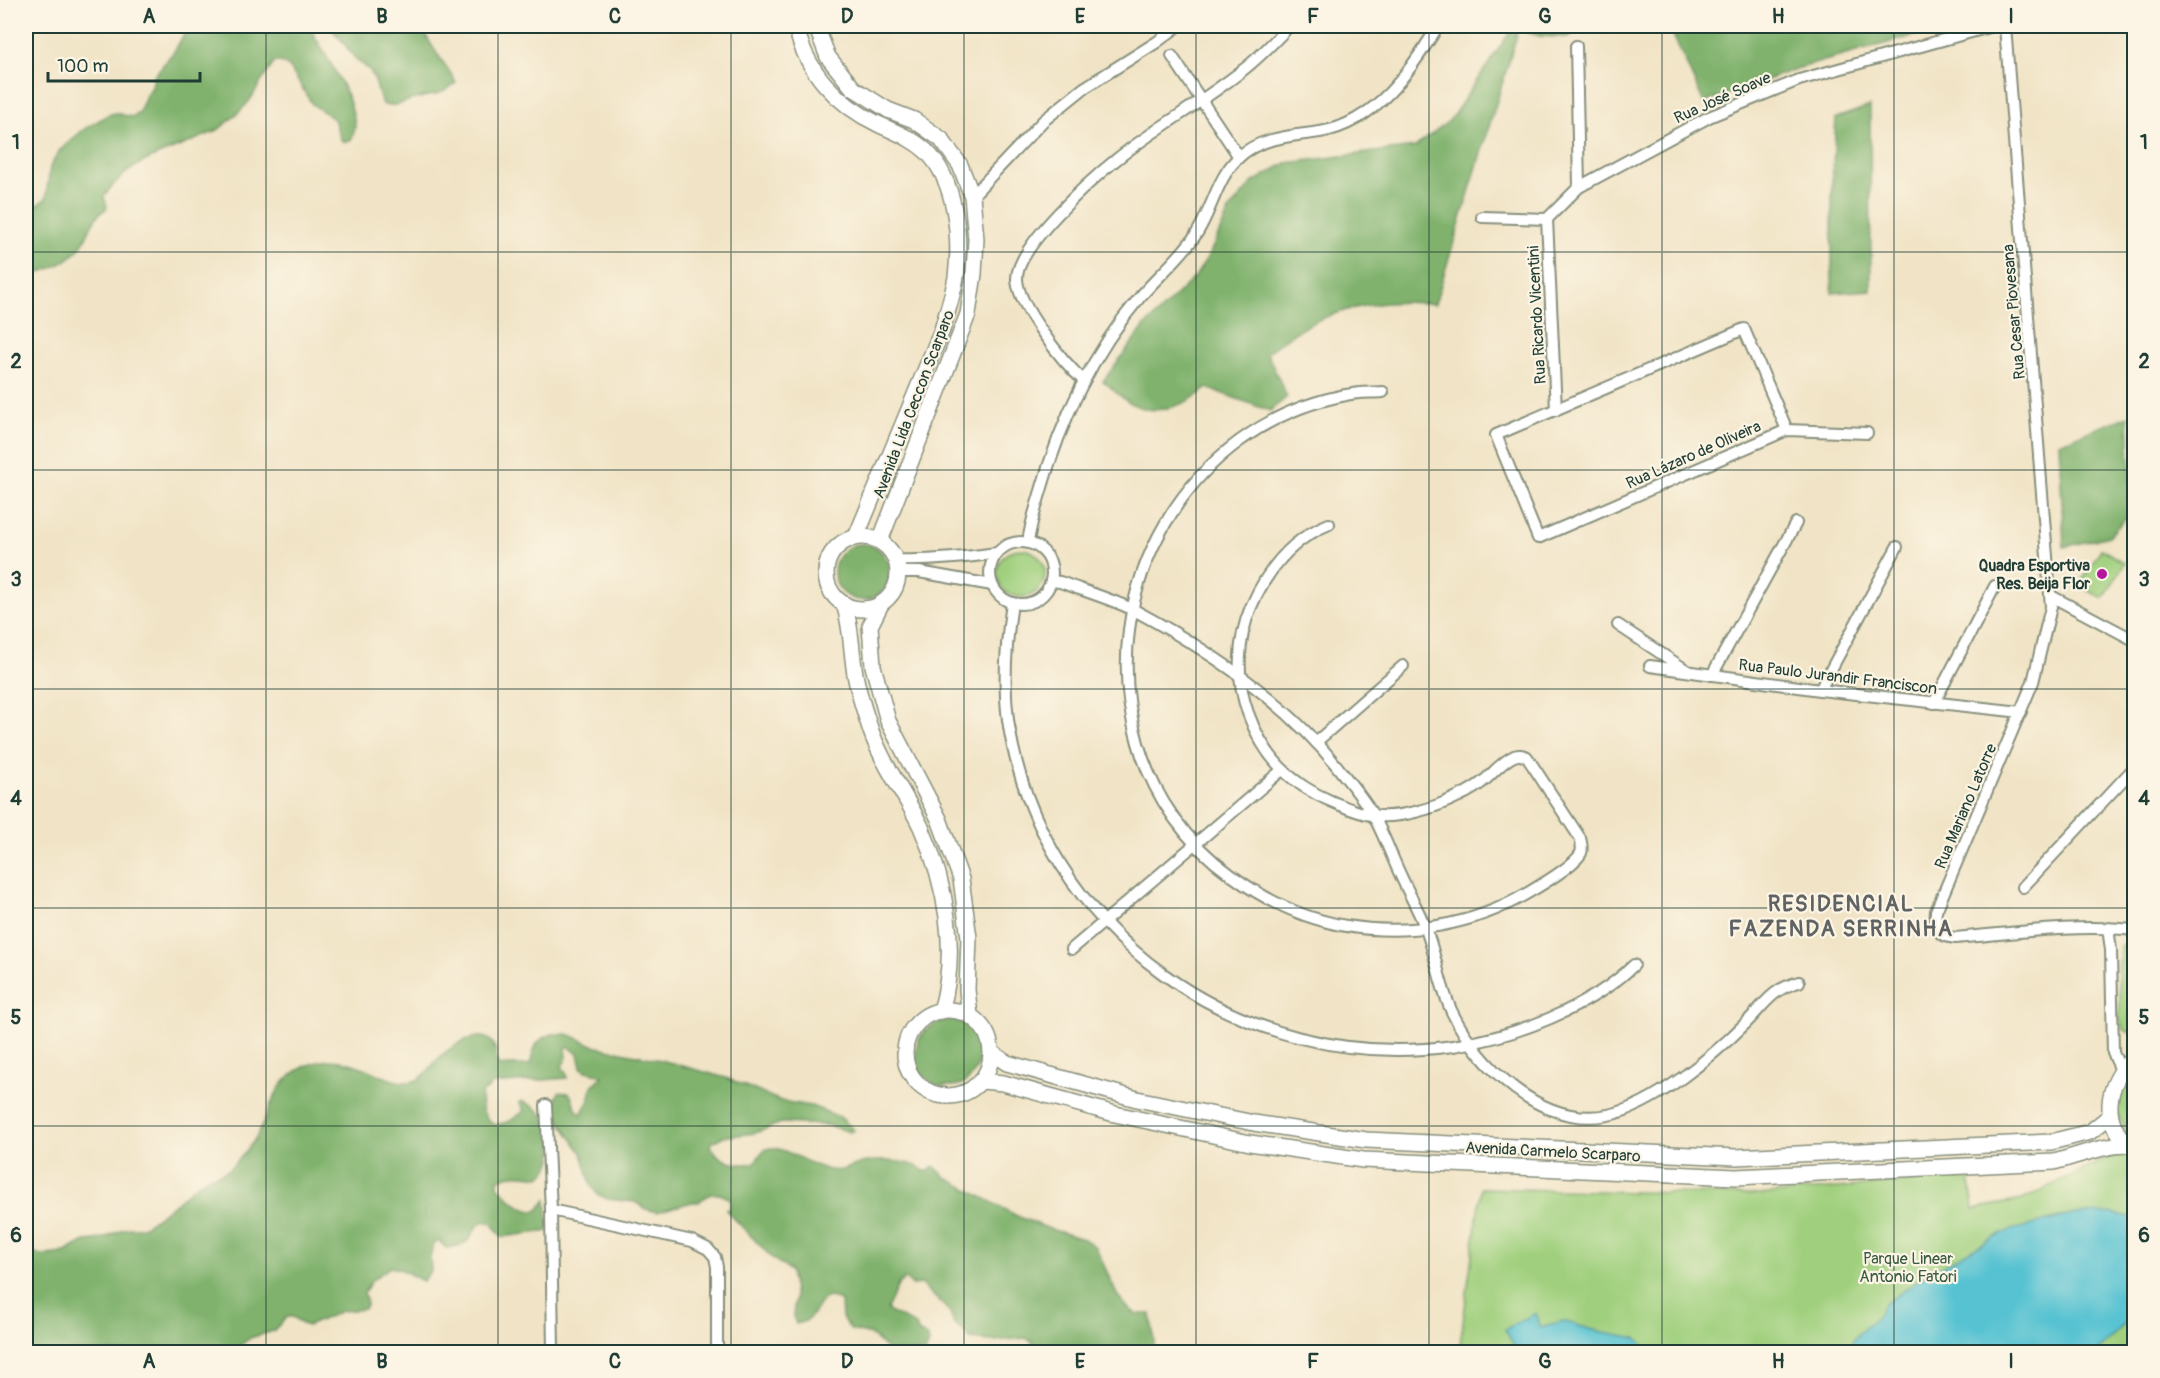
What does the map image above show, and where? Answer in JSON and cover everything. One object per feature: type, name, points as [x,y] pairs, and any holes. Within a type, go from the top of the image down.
[{"type":"main road","name":"Avenida Lida Ceccon Scarparo","points":[[796,26],[808,57],[826,87],[859,114],[912,141],[926,151],[937,164],[948,191],[956,225],[958,252],[956,275],[942,330],[856,537]]},
{"type":"main road","name":"Avenida Lida Ceccon Scarparo","points":[[816,26],[828,57],[853,88],[888,110],[914,120],[940,139],[960,165],[972,196],[976,239],[968,314],[880,541]]},
{"type":"main road","points":[[856,537],[868,537],[880,541],[890,549],[897,566],[896,585],[890,596],[880,604],[869,608],[856,608],[844,604],[835,596],[829,585],[826,573],[828,561],[844,542],[856,537]]},
{"type":"main road","points":[[844,604],[850,620],[854,670],[870,728],[921,827],[941,884],[949,939],[948,987],[941,1011]]},
{"type":"main road","points":[[880,604],[870,626],[873,666],[888,721],[939,819],[960,879],[969,938],[967,990],[970,1016]]},
{"type":"main road","points":[[956,1010],[970,1016],[981,1025],[989,1038],[992,1053],[989,1068],[982,1081],[956,1096],[941,1096],[927,1091],[915,1081],[908,1068],[905,1054],[908,1039],[915,1026],[926,1016],[941,1011],[956,1010]]},
{"type":"main road","name":"Avenida Carmelo Scarparo","points":[[992,1053],[1007,1063],[1137,1099],[1254,1124],[1366,1140],[1736,1157],[2051,1142],[2090,1132],[2110,1116]]},
{"type":"main road","points":[[2131,1147],[2118,1132],[2110,1116],[2110,1101],[2113,1084],[2121,1070],[2134,1057]]},
{"type":"main road","name":"Avenida Carmelo Scarparo","points":[[982,1081],[1003,1083],[1115,1114],[1250,1143],[1364,1160],[1736,1177],[2054,1162],[2111,1145],[2131,1147]]},
{"type":"street","points":[[972,196],[1043,121],[1084,88],[1178,26]]},
{"type":"street","points":[[1083,380],[1070,369],[1029,310],[1019,291],[1018,268],[1036,239],[1062,209],[1108,166],[1245,68],[1289,26]]},
{"type":"street","points":[[1028,543],[1046,471],[1083,380],[1117,325],[1141,295],[1186,249],[1198,232],[1220,185],[1239,157],[1252,148],[1271,141],[1298,134],[1322,132],[1346,125],[1366,114],[1407,71],[1438,26]]},
{"type":"street","name":"Rua José Soave","points":[[1547,219],[1579,187],[1708,117],[1799,80],[1993,26]]},
{"type":"street","name":"Rua Cesar Piovesana","points":[[2005,26],[2051,596]]},
{"type":"street","points":[[1576,46],[1579,187]]},
{"type":"street","points":[[1172,56],[1239,157]]},
{"type":"street","points":[[1482,217],[1547,219]]},
{"type":"street","name":"Rua Ricardo Vicentini","points":[[1547,219],[1556,410]]},
{"type":"street","points":[[1556,410],[1744,329],[1786,430]]},
{"type":"street","points":[[1329,524],[1311,531],[1280,558],[1257,592],[1244,631],[1239,676],[1242,696],[1266,749],[1282,770],[1299,785],[1350,809],[1373,816],[1402,814],[1432,808],[1460,796],[1483,782],[1513,757],[1521,754],[1527,756],[1580,838],[1582,845],[1581,853],[1576,859],[1522,896],[1466,919],[1426,928],[1396,931],[1335,924],[1274,902],[1246,886],[1217,865],[1195,845],[1172,817],[1155,788],[1132,725],[1126,682],[1126,641],[1131,609],[1141,573],[1155,540],[1180,500],[1220,456],[1269,423],[1312,404],[1347,394],[1383,392]]},
{"type":"street","name":"Rua Lázaro de Oliveira","points":[[1556,410],[1496,435],[1538,538],[1786,430],[1867,433]]},
{"type":"street","points":[[1712,675],[1796,523]]},
{"type":"street","points":[[897,566],[997,553],[1014,543],[1028,543],[1040,549],[1049,560],[1051,581],[1044,594],[1039,599],[1026,604],[1012,603],[999,596],[992,585],[991,565],[997,553]]},
{"type":"street","points":[[1820,690],[1897,547]]},
{"type":"street","points":[[897,566],[992,585]]},
{"type":"street","points":[[1051,581],[1060,582],[1131,609],[1186,641],[1239,676],[1278,706],[1316,742],[1343,773],[1373,816],[1426,928],[1451,1010],[1470,1043],[1498,1075],[1520,1092],[1561,1112],[1606,1116],[1623,1111],[1678,1080],[1711,1055],[1778,990],[1799,982]]},
{"type":"street","points":[[1934,703],[1995,586]]},
{"type":"street","points":[[2051,596],[2134,640]]},
{"type":"street","name":"Rua Mariano Latorre","points":[[2051,596],[2052,607],[2033,682],[1936,911],[1935,923],[1938,931],[1945,937],[1956,938],[2108,928]]},
{"type":"street","points":[[1012,603],[1007,631],[1005,683],[1008,720],[1018,766],[1029,800],[1044,834],[1060,864],[1087,902],[1122,940],[1182,988],[1219,1009],[1256,1025],[1299,1039],[1345,1047],[1431,1049],[1470,1043],[1522,1029],[1608,986],[1634,965]]},
{"type":"street","points":[[1618,625],[1689,671]]},
{"type":"street","points":[[1316,742],[1403,666]]},
{"type":"street","name":"Rua Paulo Jurandir Franciscon","points":[[1650,666],[1820,690],[2021,712]]},
{"type":"street","points":[[2023,887],[2134,768]]},
{"type":"street","points":[[1072,949],[1282,770]]},
{"type":"street","points":[[2121,1070],[2113,1053],[2111,950],[2108,928],[2134,930]]},
{"type":"street","points":[[546,1105],[551,1210],[553,1353]]},
{"type":"street","points":[[551,1210],[673,1236],[708,1249],[715,1257],[717,1267],[717,1353]]},
{"type":"green space","points":[[189,26],[309,26],[337,74],[349,101],[355,126],[351,140],[346,142],[341,140],[334,119],[312,104],[290,68],[281,62],[275,62],[249,101],[232,118],[216,131],[134,167],[104,196],[107,208],[95,219],[78,250],[58,265],[26,277],[26,214],[46,198],[50,167],[60,150],[84,129],[108,115],[115,113],[132,117],[139,113],[152,87],[154,76],[175,50]]},
{"type":"green space","points":[[327,26],[427,26],[424,30],[427,37],[456,83],[440,93],[398,104],[384,105],[372,74]]},
{"type":"green space","points":[[1514,26],[1593,26],[1567,37],[1540,36],[1513,28],[1517,35],[1435,304],[1389,303],[1346,310],[1305,327],[1285,339],[1267,353],[1287,397],[1270,411],[1207,388],[1190,400],[1170,408],[1149,409],[1126,400],[1103,381],[1144,327],[1195,277],[1210,253],[1230,209],[1253,182],[1286,163],[1415,147],[1450,120]]},
{"type":"green space","points":[[1669,26],[1948,26],[1796,69],[1704,103]]},
{"type":"green space","points":[[1870,106],[1871,290],[1832,293],[1832,182],[1836,118]]},
{"type":"green space","points":[[2128,416],[2132,512],[2109,536],[2064,547],[2059,443]]},
{"type":"green space","points":[[862,544],[882,552],[890,572],[882,592],[862,600],[842,592],[834,572],[842,552]]},
{"type":"green space","points":[[1016,549],[1026,549],[1041,559],[1045,573],[1044,582],[1035,593],[1026,597],[1016,597],[1001,587],[997,578],[997,568],[1007,553]]},
{"type":"green space","name":"Quadra Esportiva Res. Beija Flor","points":[[2101,549],[2125,563],[2103,599],[2079,585]]},
{"type":"green space","points":[[2134,941],[2134,1034],[2123,1030],[2119,1017],[2120,946]]},
{"type":"green space","points":[[952,1019],[972,1029],[979,1039],[981,1053],[976,1068],[968,1080],[957,1086],[938,1086],[919,1071],[916,1049],[925,1031],[937,1023]]},
{"type":"green space","points":[[553,1034],[568,1034],[597,1047],[661,1060],[726,1078],[781,1101],[811,1106],[840,1117],[854,1130],[850,1132],[826,1125],[781,1123],[755,1133],[722,1137],[712,1142],[711,1148],[715,1153],[730,1162],[754,1163],[762,1152],[776,1148],[831,1170],[877,1161],[895,1161],[919,1167],[924,1171],[929,1171],[934,1166],[947,1178],[1017,1216],[1084,1239],[1096,1247],[1117,1295],[1129,1309],[1137,1314],[1151,1314],[1155,1352],[1042,1352],[1026,1338],[993,1341],[970,1339],[963,1330],[954,1325],[945,1306],[922,1284],[912,1285],[905,1279],[899,1283],[887,1309],[916,1325],[918,1332],[928,1337],[929,1344],[925,1352],[890,1352],[871,1335],[851,1330],[842,1318],[841,1301],[833,1298],[824,1299],[811,1317],[796,1324],[793,1316],[795,1297],[790,1271],[772,1258],[726,1210],[730,1208],[730,1199],[714,1194],[706,1196],[699,1202],[657,1212],[646,1209],[635,1202],[607,1199],[597,1194],[591,1185],[582,1153],[559,1120],[555,1100],[559,1092],[569,1093],[581,1114],[589,1100],[592,1086],[603,1076],[584,1070],[578,1054],[568,1046],[566,1048],[567,1057],[562,1066],[567,1078],[493,1084],[482,1093],[481,1098],[485,1115],[495,1125],[508,1122],[523,1112],[519,1103],[521,1101],[534,1107],[547,1122],[553,1142],[553,1152],[547,1170],[540,1177],[518,1175],[503,1177],[498,1180],[498,1186],[515,1203],[531,1211],[537,1211],[546,1200],[549,1231],[502,1237],[491,1223],[483,1221],[463,1244],[446,1248],[439,1241],[434,1243],[430,1258],[431,1271],[423,1281],[400,1269],[390,1267],[371,1281],[364,1293],[367,1304],[364,1309],[341,1311],[308,1326],[293,1317],[287,1317],[273,1331],[250,1338],[236,1349],[236,1352],[26,1352],[26,1251],[40,1255],[60,1253],[85,1241],[103,1238],[126,1228],[142,1227],[150,1222],[203,1180],[225,1172],[235,1163],[256,1137],[283,1083],[297,1071],[316,1062],[333,1060],[349,1063],[391,1079],[404,1082],[417,1080],[447,1051],[470,1038],[478,1037],[491,1041],[499,1066],[526,1065],[530,1064],[534,1049],[539,1042]]},
{"type":"green space","points":[[2134,1063],[2134,1135],[2120,1119],[2115,1098],[2120,1080]]},
{"type":"green space","name":"Parque Linear Antonio Fatori","points":[[2119,1152],[2134,1157],[2134,1352],[1459,1352],[1481,1188],[1758,1195],[1969,1176],[1974,1209],[2022,1200]]},
{"type":"water","points":[[2111,1213],[2131,1217],[2134,1223],[2134,1311],[2128,1321],[2096,1352],[1847,1352],[1858,1334],[1877,1317],[1883,1305],[1925,1276],[1978,1246],[2008,1231],[2075,1214]]},
{"type":"water","points":[[1536,1313],[1541,1328],[1563,1321],[1597,1331],[1637,1338],[1649,1352],[1517,1352],[1505,1329]]},
{"type":"place","name":"Quadra Esportiva Res. Beija Flor","points":[[2102,574]]},
{"type":"district","name":"RESIDENCIAL FAZENDA SERRINHA","points":[[1841,916]]}]
